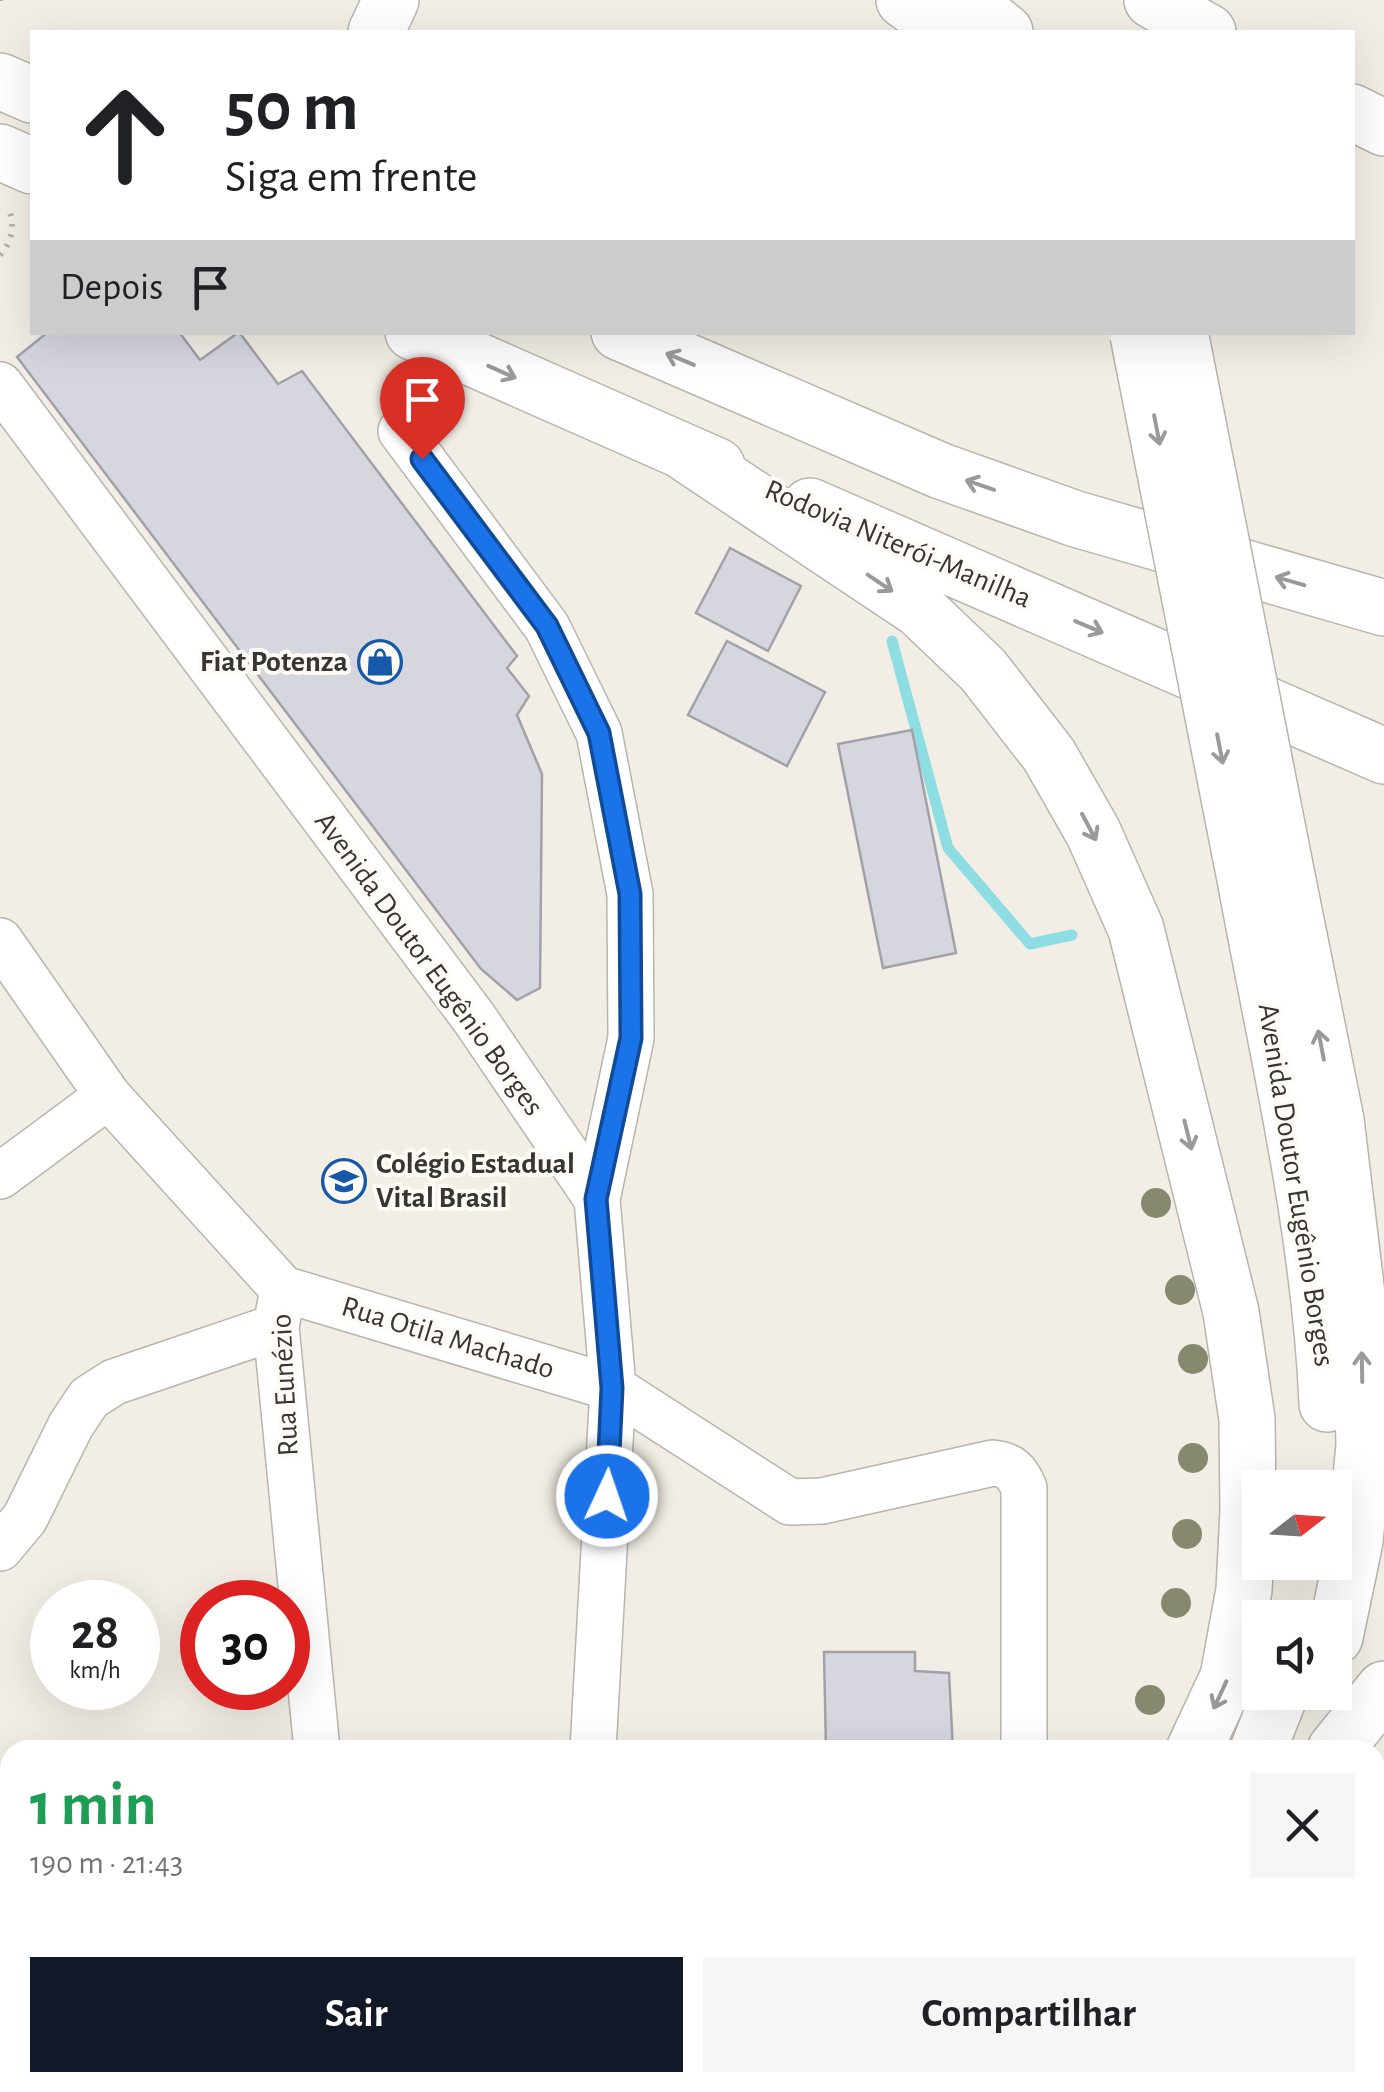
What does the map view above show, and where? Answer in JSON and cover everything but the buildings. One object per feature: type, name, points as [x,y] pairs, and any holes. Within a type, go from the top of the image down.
[{"type":"highway","points":[[377,30],[390,0]]},
{"type":"highway","points":[[904,0],[946,30]]},
{"type":"highway","points":[[966,0],[1004,30]]},
{"type":"highway","points":[[1152,0],[1204,30]]},
{"type":"highway","points":[[0,81],[30,94]]},
{"type":"highway","points":[[1355,114],[1384,128]]},
{"type":"highway","points":[[0,152],[30,165]]},
{"type":"highway","name":"Rodovia Niterói-Manilha","points":[[420,335],[1384,756]]},
{"type":"highway","points":[[627,335],[941,472],[1076,519],[1384,608]]},
{"type":"highway","points":[[1152,335],[1267,882]]},
{"type":"highway","points":[[682,451],[920,610],[983,670],[1049,755],[1093,832],[1136,929],[1231,1312],[1247,1420],[1244,1590],[1228,1678],[1199,1740]]},
{"type":"highway","name":"Avenida Doutor Eugênio Borges","points":[[1267,882],[1336,1120],[1361,1328],[1364,1445],[1356,1541],[1343,1600]]},
{"type":"highway","name":"Avenida Doutor Eugênio Borges","points":[[1267,882],[1300,1178],[1325,1350],[1327,1470]]},
{"type":"highway","points":[[1336,1120],[1384,1250]]},
{"type":"highway","points":[[1343,1740],[1384,1689]]},
{"type":"highway","points":[[1262,1740],[1274,1710]]},
{"type":"highway","points":[[1301,1740],[1312,1710]]},
{"type":"street","name":"Avenida Doutor Eugênio Borges","points":[[0,384],[474,1018],[596,1199],[612,1388],[594,1740]]},
{"type":"street","points":[[402,431],[547,626],[599,733],[630,894],[631,1038],[596,1199]]},
{"type":"street","name":"Rua Eunézio","points":[[0,941],[108,1096],[279,1308],[316,1740]]},
{"type":"street","points":[[0,1176],[108,1096]]},
{"type":"street","points":[[0,1548],[26,1518],[88,1398],[114,1382],[279,1308]]},
{"type":"street","name":"Rua Otila Machado","points":[[279,1308],[612,1388],[790,1502],[822,1502],[993,1463],[1006,1464],[1018,1474],[1024,1488],[1024,1740]]},
{"type":"path","points":[[0,256],[11,240],[13,222],[1,196]]},
{"type":"waterway","points":[[892,641],[948,848],[1030,944],[1072,935]]},
{"type":"place","name":"Fiat Potenza","points":[[380,662]]},
{"type":"place","name":"Colégio Estadual Vital Brasil","points":[[344,1181]]},
{"type":"route","points":[[422,459],[547,626],[599,733],[630,894],[631,1038],[596,1199],[612,1388],[607,1496]]}]
